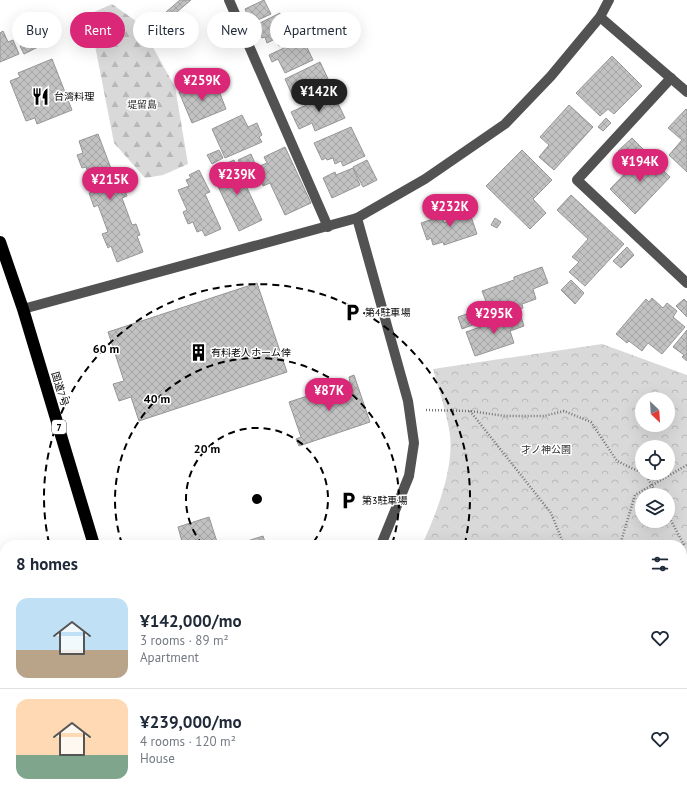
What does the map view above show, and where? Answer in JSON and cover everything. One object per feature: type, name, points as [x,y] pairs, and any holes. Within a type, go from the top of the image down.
[{"type":"highway","name":"国道7号","points":[[0,242],[23,309],[92,540]]},
{"type":"street","points":[[229,0],[328,227]]},
{"type":"street","points":[[23,309],[357,218],[425,179],[505,124],[551,76],[600,17],[609,0]]},
{"type":"street","points":[[600,17],[687,92]]},
{"type":"street","points":[[671,78],[577,180],[687,283]]},
{"type":"street","points":[[357,218],[409,410],[414,443],[409,476],[383,540]]},
{"type":"path","points":[[409,410],[470,411],[505,416],[544,416],[564,411],[591,422],[617,461],[635,470]]},
{"type":"path","points":[[470,411],[551,513],[562,540]]},
{"type":"path","points":[[622,540],[635,495],[687,465]]},
{"type":"path","points":[[649,480],[654,488]]},
{"type":"path","points":[[675,528],[681,540]]},
{"type":"green space","name":"堤留島","points":[[112,4],[123,12],[94,12]]},
{"type":"green space","name":"堤留島","points":[[125,13],[133,19],[133,48],[153,48],[175,87],[188,164],[163,175],[145,178],[114,143],[96,48],[125,48]]},
{"type":"green space","name":"才ノ神公園","points":[[602,344],[687,375],[687,540],[424,540],[433,520],[447,477],[451,449],[447,418],[433,369]]},
{"type":"building","points":[[180,0],[191,0],[177,12],[166,12]]},
{"type":"building","points":[[264,0],[270,14],[262,18],[262,12],[246,12],[245,9]]},
{"type":"building","points":[[270,18],[270,42],[267,43],[265,37],[262,38],[262,22]]},
{"type":"building","points":[[3,31],[8,42],[12,40],[12,48],[16,48],[19,54],[0,62],[0,33]]},
{"type":"building","points":[[21,48],[36,48],[24,54]]},
{"type":"building","points":[[284,48],[307,48],[313,60],[285,73],[278,59],[272,62],[269,55]]},
{"type":"building","points":[[612,56],[642,86],[614,114],[608,109],[600,116],[576,93]]},
{"type":"building","name":"台湾料理","points":[[52,59],[72,110],[37,124],[35,118],[26,121],[10,81],[20,77],[18,73]]},
{"type":"building","points":[[320,62],[331,85],[320,90],[321,93],[312,97],[310,92],[294,99],[285,79]]},
{"type":"building","points":[[207,80],[213,94],[219,91],[226,109],[192,123],[179,92]]},
{"type":"building","points":[[333,93],[345,118],[315,131],[312,123],[299,129],[291,112]]},
{"type":"building","points":[[569,105],[593,127],[554,170],[539,157],[549,145],[540,137]]},
{"type":"building","points":[[686,109],[687,172],[669,155],[682,140],[668,128]]},
{"type":"building","points":[[242,115],[248,127],[257,123],[262,135],[259,137],[262,142],[225,158],[212,129]]},
{"type":"building","points":[[606,118],[611,123],[603,131],[598,127]]},
{"type":"building","points":[[351,127],[365,156],[343,166],[341,161],[335,164],[333,158],[327,160],[326,158],[322,160],[314,143]]},
{"type":"building","points":[[98,134],[118,187],[122,185],[127,196],[122,198],[132,225],[136,224],[140,235],[137,236],[143,252],[117,262],[111,246],[108,248],[102,234],[108,232],[98,205],[94,207],[89,193],[95,191],[86,167],[82,168],[77,155],[83,153],[79,141]]},
{"type":"building","points":[[632,138],[644,150],[631,164],[618,151]]},
{"type":"building","points":[[285,147],[311,203],[285,215],[270,183],[263,186],[255,168],[267,163],[264,157]]},
{"type":"building","points":[[219,150],[223,158],[212,164],[207,155]]},
{"type":"building","points":[[522,150],[552,180],[533,199],[546,213],[530,229],[486,186]]},
{"type":"building","points":[[645,153],[670,177],[635,214],[610,189]]},
{"type":"building","points":[[251,154],[256,166],[252,167],[256,176],[248,180],[238,160]]},
{"type":"building","points":[[234,160],[262,220],[239,231],[215,180],[222,176],[218,167]]},
{"type":"building","points":[[367,160],[377,180],[363,187],[353,167]]},
{"type":"building","points":[[353,168],[360,185],[332,198],[323,178],[335,172],[336,175]]},
{"type":"building","points":[[199,170],[210,192],[205,194],[221,229],[205,236],[202,230],[197,232],[193,222],[188,224],[183,212],[187,210],[178,190],[189,186],[186,180],[191,178],[189,175]]},
{"type":"building","points":[[571,195],[624,244],[585,286],[569,272],[579,262],[572,257],[588,239],[557,210]]},
{"type":"building","points":[[468,208],[477,234],[444,245],[443,242],[433,245],[431,238],[427,240],[421,223],[442,216],[444,223],[453,219],[451,214]]},
{"type":"building","points":[[495,218],[501,222],[497,228],[491,225]]},
{"type":"building","points":[[627,247],[634,255],[621,268],[613,261]]},
{"type":"building","points":[[542,267],[548,283],[533,289],[536,299],[522,304],[523,308],[497,318],[496,313],[491,315],[482,291],[514,280],[514,277]]},
{"type":"building","points":[[571,280],[584,293],[575,304],[561,290]]},
{"type":"building","name":"有料老人ホーム倖","points":[[257,283],[287,372],[139,421],[131,397],[119,401],[113,384],[124,381],[108,332]]},
{"type":"building","points":[[652,298],[663,308],[667,303],[677,311],[673,317],[685,327],[662,354],[648,343],[642,351],[629,341],[627,343],[616,334],[646,299],[649,302]]},
{"type":"building","points":[[684,299],[687,302],[687,317],[676,306]]},
{"type":"building","points":[[481,309],[485,320],[462,329],[458,317]]},
{"type":"building","points":[[520,313],[524,326],[510,331],[514,343],[475,356],[466,332]]},
{"type":"building","points":[[687,330],[687,361],[682,357],[684,355],[673,347]]},
{"type":"building","points":[[354,375],[370,422],[299,446],[296,439],[301,437],[289,402],[350,382],[349,377]]},
{"type":"building","points":[[209,517],[216,540],[182,540],[178,527]]},
{"type":"building","points":[[263,536],[264,540],[251,540]]},
{"type":"place","name":"台湾料理","points":[[41,96]]},
{"type":"place","name":"第4駐車場","points":[[352,312]]},
{"type":"place","name":"有料老人ホーム倖","points":[[198,352]]},
{"type":"place","name":"第3駐車場","points":[[349,500]]}]
